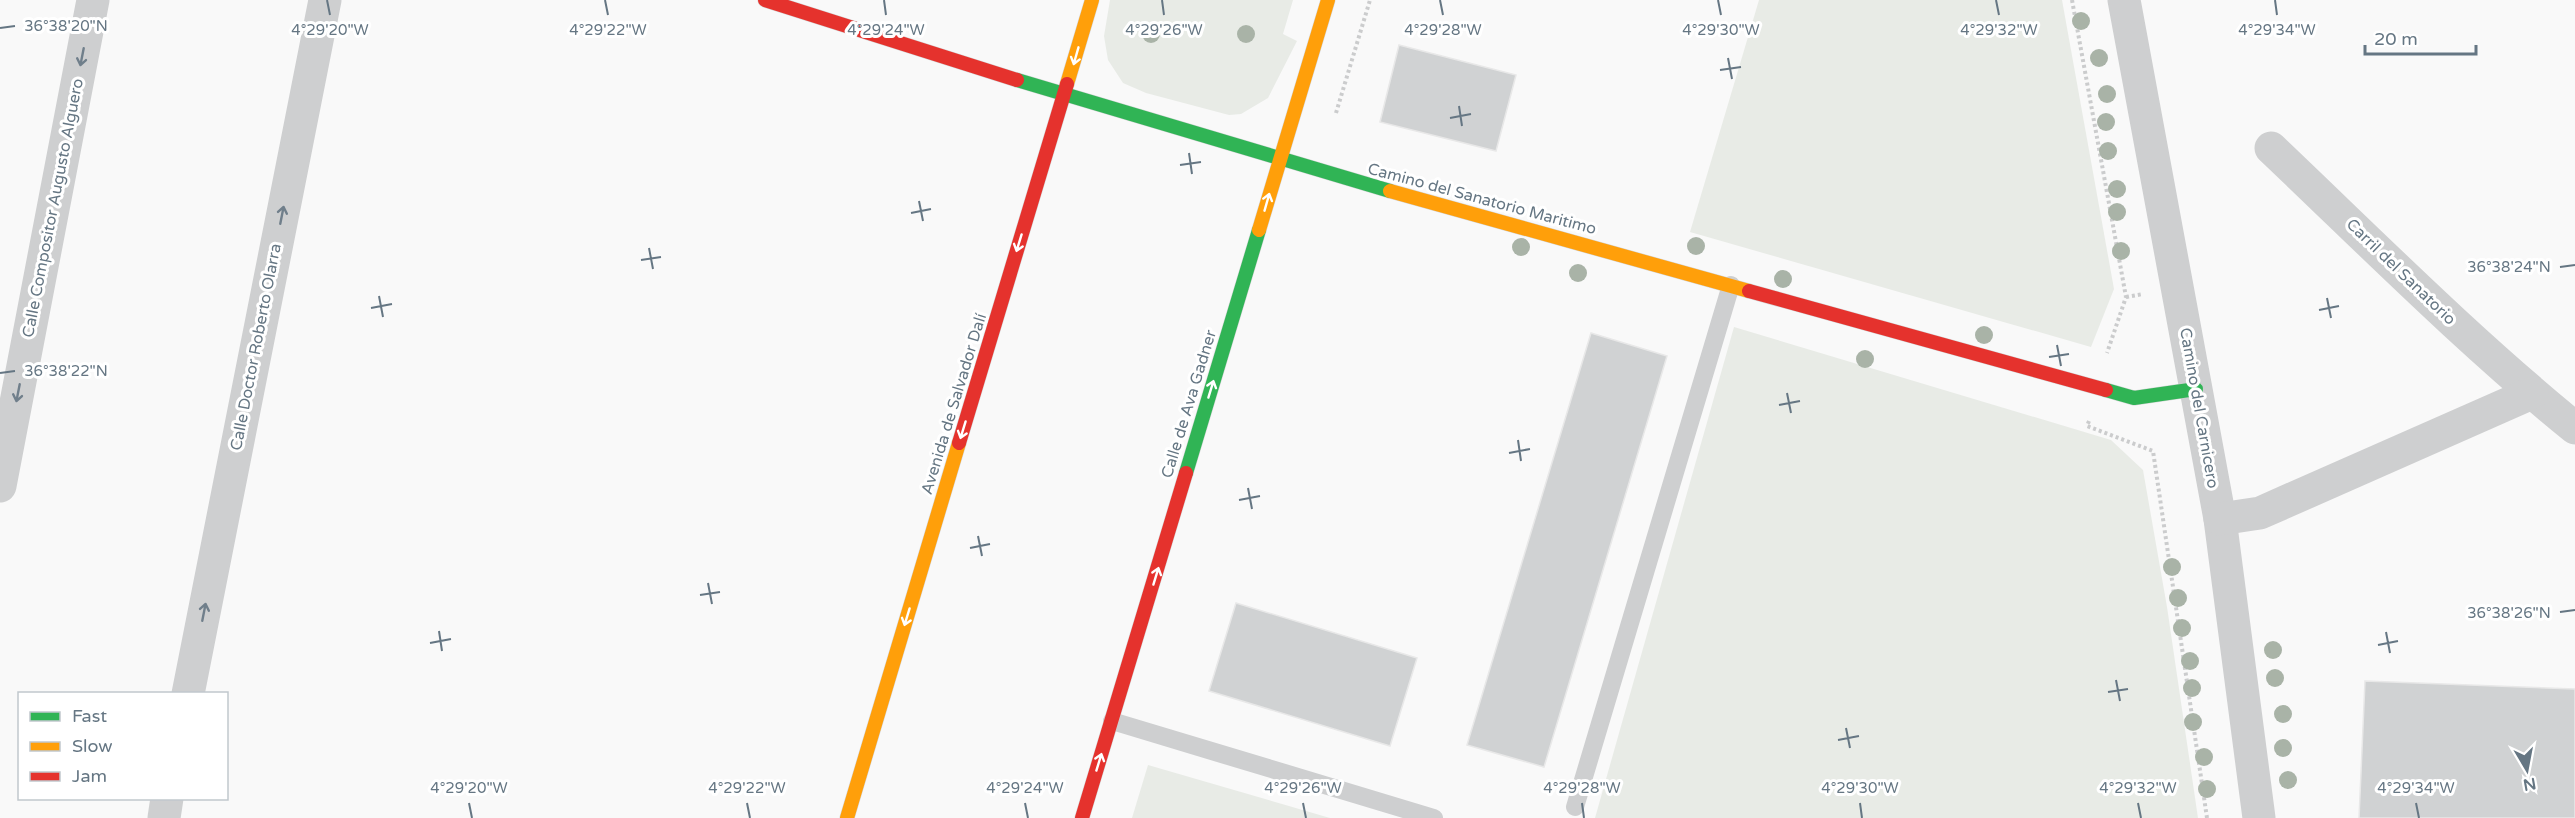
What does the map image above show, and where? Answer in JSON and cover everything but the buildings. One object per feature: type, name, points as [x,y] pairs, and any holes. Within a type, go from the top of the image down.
[{"type":"street","name":"Calle Compositor Augusto Alguero","points":[[0,486],[93,0]]},
{"type":"street","name":"Calle Doctor Roberto Olarra","points":[[188,692],[325,0]]},
{"type":"street","name":"Camino del Sanatorio Maritimo","points":[[765,0],[1065,95],[1279,159],[2134,398],[2196,389]]},
{"type":"street","name":"Avenida de Salvador Dalí","points":[[847,818],[1092,0]]},
{"type":"street","name":"Calle de Ava Gadner","points":[[1082,818],[1328,0]]},
{"type":"street","name":"Camino del Carnicero","points":[[2124,0],[2220,519],[2259,818]]},
{"type":"street","name":"Carril del Sanatorio","points":[[2271,148],[2445,315],[2575,428]]},
{"type":"street","points":[[2220,519],[2260,513],[2532,393]]},
{"type":"street","points":[[164,818],[167,800]]},
{"type":"lane","points":[[1575,807],[1731,285]]},
{"type":"lane","points":[[1112,721],[1434,818]]},
{"type":"path","points":[[1336,113],[1370,0]]},
{"type":"shaded area","points":[[1110,0],[1293,0],[1283,34],[1297,41],[1268,98],[1241,114],[1229,115],[1146,93],[1123,83],[1108,60],[1104,36]]},
{"type":"shaded area","points":[[1759,0],[2062,0],[2114,289],[2091,347],[1690,232]]},
{"type":"shaded area","points":[[1734,327],[2111,440],[2143,470],[2167,607],[2198,818],[1595,818]]},
{"type":"shaded area","points":[[1148,765],[1330,818],[1132,818]]},
{"type":"traffic: fast","points":[[1017,80],[1390,191]]},
{"type":"traffic: fast","points":[[1186,473],[1259,230]]},
{"type":"traffic: fast","points":[[2106,390],[2134,398],[2196,389]]},
{"type":"traffic: slow","points":[[1067,84],[1092,0]]},
{"type":"traffic: slow","points":[[1259,230],[1328,0]]},
{"type":"traffic: slow","points":[[1390,191],[1749,291]]},
{"type":"traffic: slow","points":[[847,818],[959,443]]},
{"type":"traffic: jam","points":[[765,0],[1017,80]]},
{"type":"traffic: jam","points":[[959,443],[1067,84]]},
{"type":"traffic: jam","points":[[1749,291],[2106,390]]},
{"type":"traffic: jam","points":[[1082,818],[1186,473]]}]
